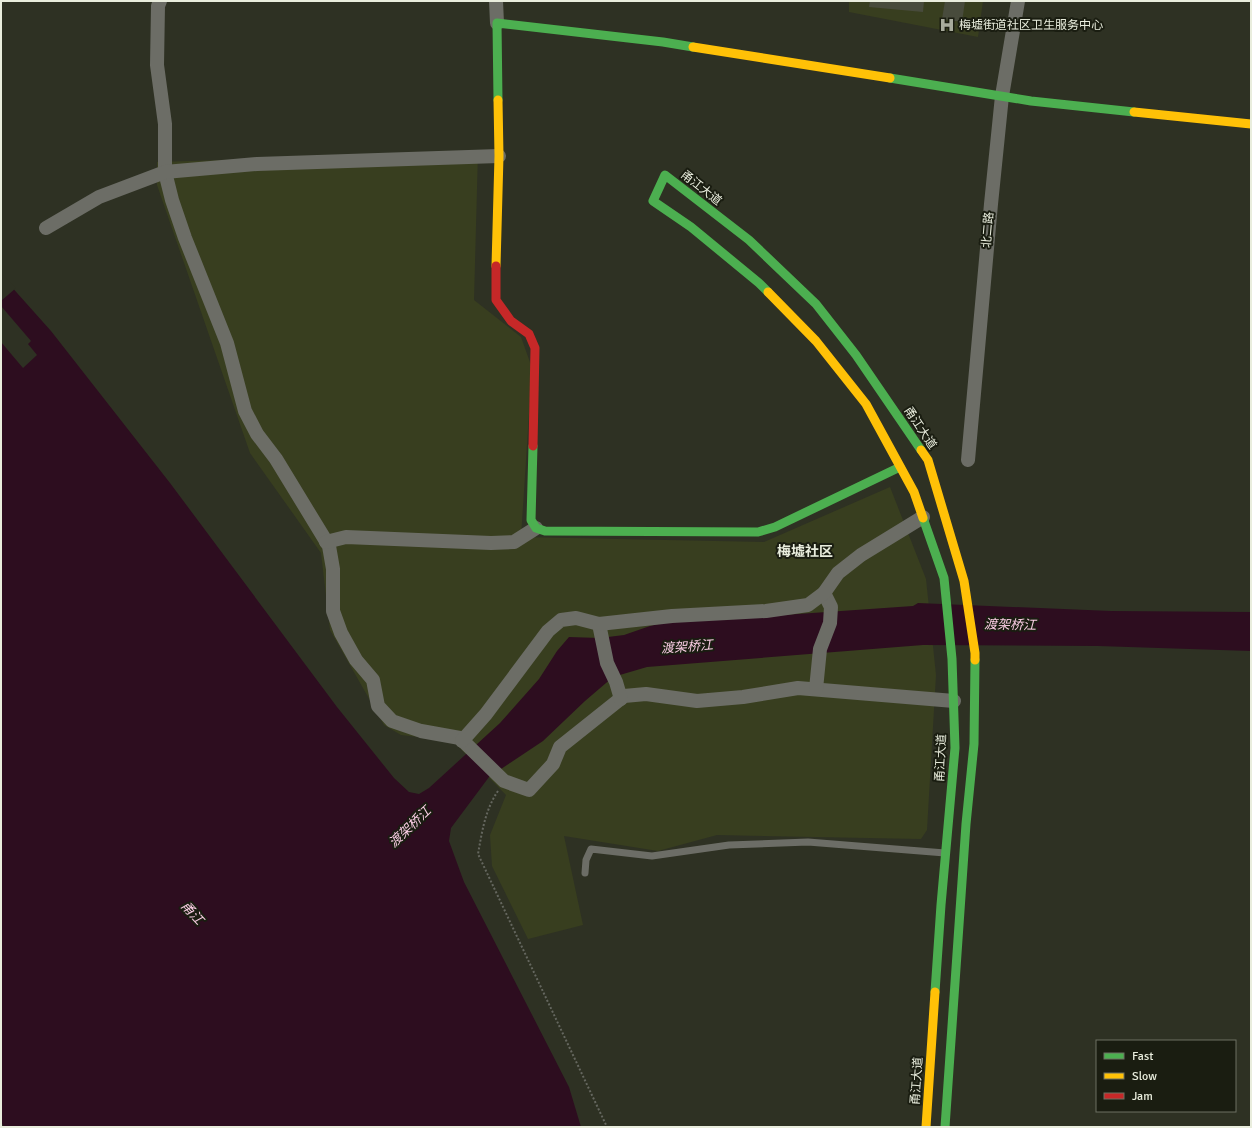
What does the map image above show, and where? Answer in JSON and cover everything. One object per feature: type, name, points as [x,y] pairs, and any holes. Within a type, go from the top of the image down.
[{"type":"main road","points":[[900,467],[775,527],[758,532],[545,531],[536,528],[531,520],[534,348],[529,334],[511,321],[496,300],[495,288],[499,156],[497,23],[663,42],[1030,101],[1251,124]]},
{"type":"main road","name":"甬江大道","points":[[926,1127],[941,905],[955,748],[952,659],[944,578],[914,492],[866,404],[816,341],[759,283],[691,227],[653,201],[665,175],[749,240],[816,304],[856,355],[928,460],[964,581],[975,653],[974,744],[966,824],[945,1127]]},
{"type":"street","points":[[160,1],[158,6],[157,65],[164,124],[165,172],[184,238],[227,343],[245,411],[257,434],[276,459],[329,546],[333,569],[333,612],[341,633],[356,660],[373,680],[378,706],[392,721],[422,731],[460,738],[500,778],[529,790],[553,764],[560,747],[624,696],[646,694],[697,701],[743,697],[798,688],[954,700]]},
{"type":"street","points":[[496,1],[497,23]]},
{"type":"street","name":"北二路","points":[[968,460],[1002,96],[1018,1]]},
{"type":"street","points":[[46,228],[99,197],[165,172],[257,164],[499,156]]},
{"type":"street","points":[[466,744],[486,714],[548,631],[561,620],[576,618],[601,630],[672,616],[766,611],[808,605],[824,593],[838,573],[861,555],[923,517]]},
{"type":"street","points":[[326,542],[346,537],[492,543],[514,542],[536,528]]},
{"type":"street","points":[[816,689],[820,649],[830,623],[831,607],[824,593]]},
{"type":"street","points":[[601,630],[607,663],[616,682],[621,699]]},
{"type":"lane","points":[[585,873],[586,860],[592,849],[652,856],[729,845],[808,842],[945,853]]},
{"type":"path","points":[[500,778],[484,820],[478,854],[607,1127]]},
{"type":"shaded area","name":"梅墟街道社区卫生服务中心","points":[[849,1],[983,1],[978,37],[849,12]]},
{"type":"shaded area","points":[[478,152],[474,300],[521,337],[532,368],[521,537],[764,542],[890,487],[926,579],[936,675],[927,830],[921,839],[717,835],[658,851],[564,836],[583,925],[528,939],[492,866],[490,835],[506,795],[453,741],[401,735],[384,725],[330,630],[321,553],[250,453],[157,185],[157,162]]},
{"type":"water","points":[[1,275],[51,331],[170,483],[337,707],[394,778],[409,792],[419,794],[429,788],[500,723],[539,679],[557,651],[569,637],[600,638],[624,635],[650,626],[675,620],[740,618],[913,606],[918,603],[1111,611],[1251,612],[1251,651],[1098,646],[923,645],[647,667],[613,677],[543,741],[489,777],[451,828],[449,841],[464,882],[569,1087],[581,1127],[4,1127],[1,1122]]},
{"type":"pier","points":[[1,273],[16,288],[1,301]]},
{"type":"pier","points":[[1,306],[31,341],[28,344],[37,355],[23,368],[1,342]]},
{"type":"building","points":[[870,1],[924,1],[923,12],[869,7]]},
{"type":"building","points":[[945,1],[965,1],[962,22],[942,19]]},
{"type":"traffic: fast","points":[[498,100],[497,23],[663,42],[693,47]]},
{"type":"traffic: fast","points":[[890,78],[1031,101],[1134,112]]},
{"type":"traffic: fast","points":[[768,292],[691,227],[653,201],[665,175],[749,240],[816,304],[856,355],[921,450]]},
{"type":"traffic: fast","points":[[533,446],[531,520],[536,528],[545,531],[758,532],[775,527],[900,467]]},
{"type":"traffic: fast","points":[[923,518],[944,578],[952,659],[955,748],[935,992]]},
{"type":"traffic: fast","points":[[945,1127],[966,824],[974,744],[975,660]]},
{"type":"traffic: slow","points":[[693,47],[890,78]]},
{"type":"traffic: slow","points":[[496,266],[499,156],[498,100]]},
{"type":"traffic: slow","points":[[1134,112],[1251,124]]},
{"type":"traffic: slow","points":[[768,292],[816,341],[866,404],[914,492],[923,518]]},
{"type":"traffic: slow","points":[[921,450],[928,460],[964,581],[975,660]]},
{"type":"traffic: slow","points":[[926,1127],[935,992]]},
{"type":"traffic: jam","points":[[496,266],[496,300],[511,321],[529,334],[535,348],[533,446]]},
{"type":"place","name":"梅墟街道社区卫生服务中心","points":[[947,25]]},
{"type":"district","name":"梅墟社区","points":[[805,551]]},
{"type":"water label","name":"渡架桥江","points":[[1010,625]]},
{"type":"water label","name":"渡架桥江","points":[[687,647]]},
{"type":"water label","name":"渡架桥江","points":[[410,827]]},
{"type":"water label","name":"甬江","points":[[192,913]]}]
